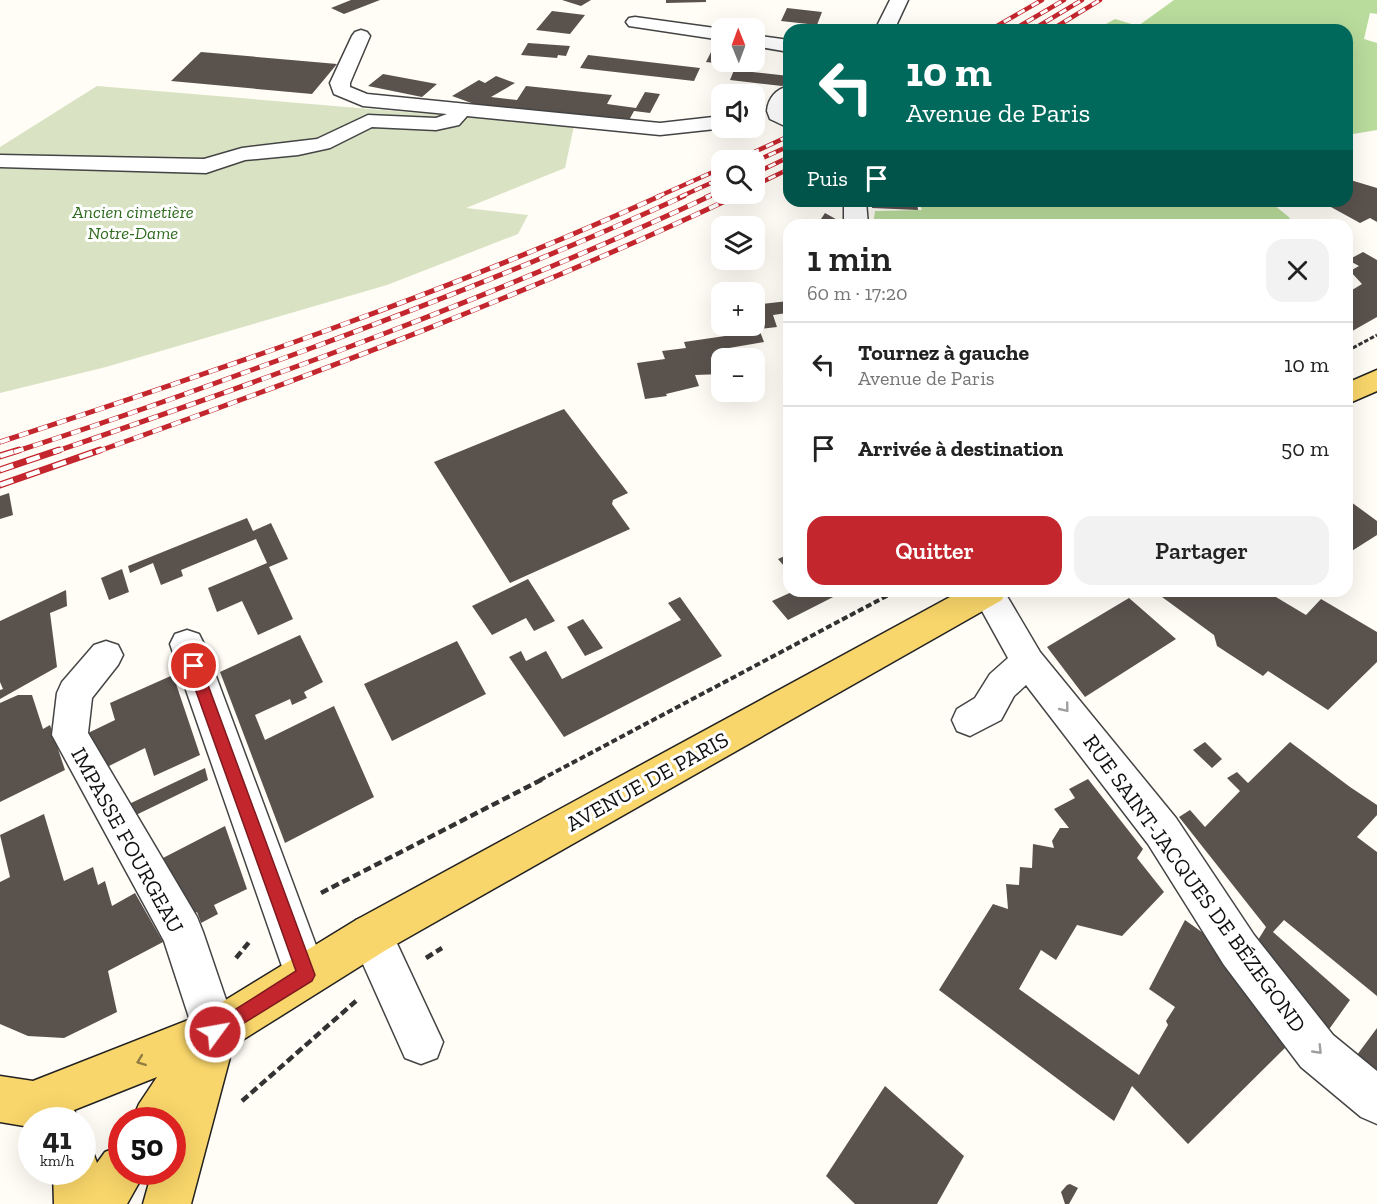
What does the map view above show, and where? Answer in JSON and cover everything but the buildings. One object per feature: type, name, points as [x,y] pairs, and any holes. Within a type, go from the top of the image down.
[{"type":"main road","points":[[1353,392],[1377,379]]},
{"type":"main road","name":"AVENUE DE PARIS","points":[[31,1107],[215,1032],[371,934],[978,597]]},
{"type":"main road","points":[[167,1204],[215,1032]]},
{"type":"main road","name":"AVENUE DE PARIS","points":[[164,1107],[215,1032]]},
{"type":"main road","points":[[77,1185],[78,1204]]},
{"type":"main road","points":[[98,1204],[111,1185]]},
{"type":"street","points":[[890,24],[899,0]]},
{"type":"street","points":[[635,22],[711,33]]},
{"type":"street","points":[[361,36],[340,83],[341,90],[363,100],[660,129],[711,124]]},
{"type":"street","points":[[765,42],[783,45]]},
{"type":"street","points":[[765,105],[783,96]]},
{"type":"street","points":[[783,97],[776,105],[777,115],[783,118]]},
{"type":"street","points":[[0,161],[206,166],[242,154],[317,146],[368,121],[436,124],[452,121],[461,111]]},
{"type":"street","name":"RUE SAINT-JACQUES DE BÉZEGOND","points":[[992,597],[1028,662],[1162,831],[1239,950],[1317,1051],[1377,1101]]},
{"type":"street","points":[[187,644],[306,975]]},
{"type":"street","name":"IMPASSE FOURGEAU","points":[[106,655],[75,693],[70,735],[182,932],[215,1032]]},
{"type":"street","points":[[969,720],[988,709],[1002,685],[1028,662]]},
{"type":"street","points":[[371,934],[421,1042]]},
{"type":"path","points":[[1353,348],[1377,335]]},
{"type":"path","points":[[232,961],[259,931],[283,913],[521,791],[885,597]]},
{"type":"path","points":[[232,1109],[357,1000],[442,948]]},
{"type":"green space","points":[[1174,0],[1377,0],[1377,14],[1370,13],[1364,39],[1377,43],[1377,130],[1353,134],[1353,24],[1141,24]]},
{"type":"green space","points":[[1115,19],[1131,24],[1106,24]]},
{"type":"green space","name":"Ancien cimetière Notre-Dame","points":[[97,86],[574,126],[565,168],[466,208],[528,215],[518,234],[387,285],[106,367],[0,393],[0,147]]},
{"type":"green space","points":[[921,207],[1276,207],[1290,218],[874,219],[875,211],[922,210]]},
{"type":"railway","points":[[1000,24],[1042,0]]},
{"type":"railway","points":[[1023,24],[1064,0]]},
{"type":"railway","points":[[1042,24],[1082,0]]},
{"type":"railway","points":[[1061,24],[1100,0]]},
{"type":"railway","points":[[759,150],[783,139]]},
{"type":"railway","points":[[765,157],[783,149]]},
{"type":"railway","points":[[765,169],[783,160]]},
{"type":"railway","points":[[765,181],[783,172]]},
{"type":"railway","points":[[657,197],[711,173]]},
{"type":"railway","points":[[680,197],[711,183]]},
{"type":"railway","points":[[706,197],[711,195]]},
{"type":"railway","points":[[0,442],[333,328],[498,265],[660,196]]},
{"type":"railway","points":[[14,452],[197,390],[401,314],[496,277],[684,196]]},
{"type":"railway","points":[[54,452],[386,333],[549,268],[710,196]]},
{"type":"railway","points":[[96,452],[419,332],[579,267],[719,204]]},
{"type":"railway","points":[[0,456],[19,450]]},
{"type":"railway","points":[[0,470],[59,450]]},
{"type":"railway","points":[[0,485],[100,450]]},
{"type":"route","points":[[194,666],[306,975],[215,1032]]}]
